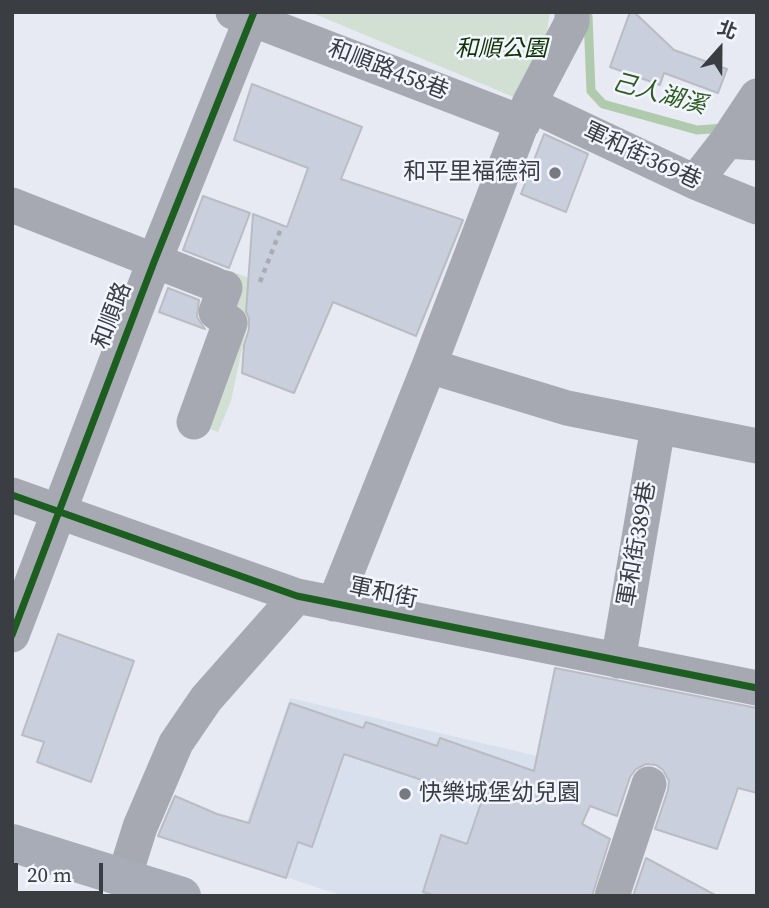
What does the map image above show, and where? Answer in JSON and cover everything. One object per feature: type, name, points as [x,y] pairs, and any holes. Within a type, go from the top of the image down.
[{"type":"main road","points":[[12,844],[182,896]]},
{"type":"street","name":"和順路458巷","points":[[246,14],[526,114]]},
{"type":"street","name":"和順路","points":[[12,635],[246,14]]},
{"type":"street","name":"軍和街","points":[[334,604],[526,114],[574,15]]},
{"type":"street","name":"軍和街369巷","points":[[526,114],[757,207]]},
{"type":"street","points":[[695,182],[745,124]]},
{"type":"street","points":[[12,205],[225,288],[216,312],[230,323],[194,422]]},
{"type":"street","points":[[429,366],[567,408],[757,446]]},
{"type":"street","name":"軍和街389巷","points":[[618,661],[657,427]]},
{"type":"street","name":"軍和街","points":[[12,495],[297,596],[757,688]]},
{"type":"street","points":[[124,878],[140,827],[176,743],[206,699],[297,596]]},
{"type":"street","points":[[612,896],[649,783]]},
{"type":"path","points":[[260,282],[282,226]]},
{"type":"shaded area","name":"快樂城堡幼兒園","points":[[290,698],[567,763],[507,896],[343,896],[265,870],[246,824]]},
{"type":"green space","name":"和順公園","points":[[310,12],[550,12],[545,44],[523,101]]},
{"type":"green space","points":[[231,271],[265,284],[245,335],[231,401],[218,432],[187,420],[217,333],[209,330]]},
{"type":"building","points":[[630,12],[634,12],[674,50],[727,69],[718,93],[664,73],[660,85],[610,67]]},
{"type":"building","points":[[252,84],[362,127],[341,179],[463,220],[416,336],[333,302],[294,393],[242,373],[244,345],[249,329],[246,312],[253,214],[287,227],[308,168],[234,140]]},
{"type":"building","name":"和平里福德祠","points":[[544,134],[588,154],[566,212],[521,194]]},
{"type":"building","points":[[203,196],[250,213],[229,268],[183,250]]},
{"type":"building","points":[[168,288],[199,300],[197,317],[205,329],[159,312]]},
{"type":"building","points":[[58,634],[134,661],[91,782],[37,762],[44,742],[22,735]]},
{"type":"building","points":[[555,668],[757,708],[757,793],[738,788],[717,849],[655,829],[669,781],[663,770],[656,765],[646,764],[636,769],[630,777],[617,816],[590,806],[582,824],[610,839],[592,896],[436,896],[423,892],[441,835],[467,844],[482,800],[449,789],[426,802],[422,780],[344,754],[312,847],[298,842],[286,878],[158,836],[175,796],[217,814],[249,823],[290,703],[363,728],[366,722],[437,746],[440,738],[534,771]]},
{"type":"building","points":[[646,858],[717,896],[633,896]]},
{"type":"waterway","name":"己人湖溪","points":[[588,16],[591,91],[603,104],[697,130],[724,128]]},
{"type":"cycle path","points":[[12,635],[154,262],[254,12]]},
{"type":"cycle path","points":[[12,495],[297,596],[757,688]]},
{"type":"place","name":"和平里福德祠","points":[[555,173]]},
{"type":"place","name":"快樂城堡幼兒園","points":[[405,794]]}]
